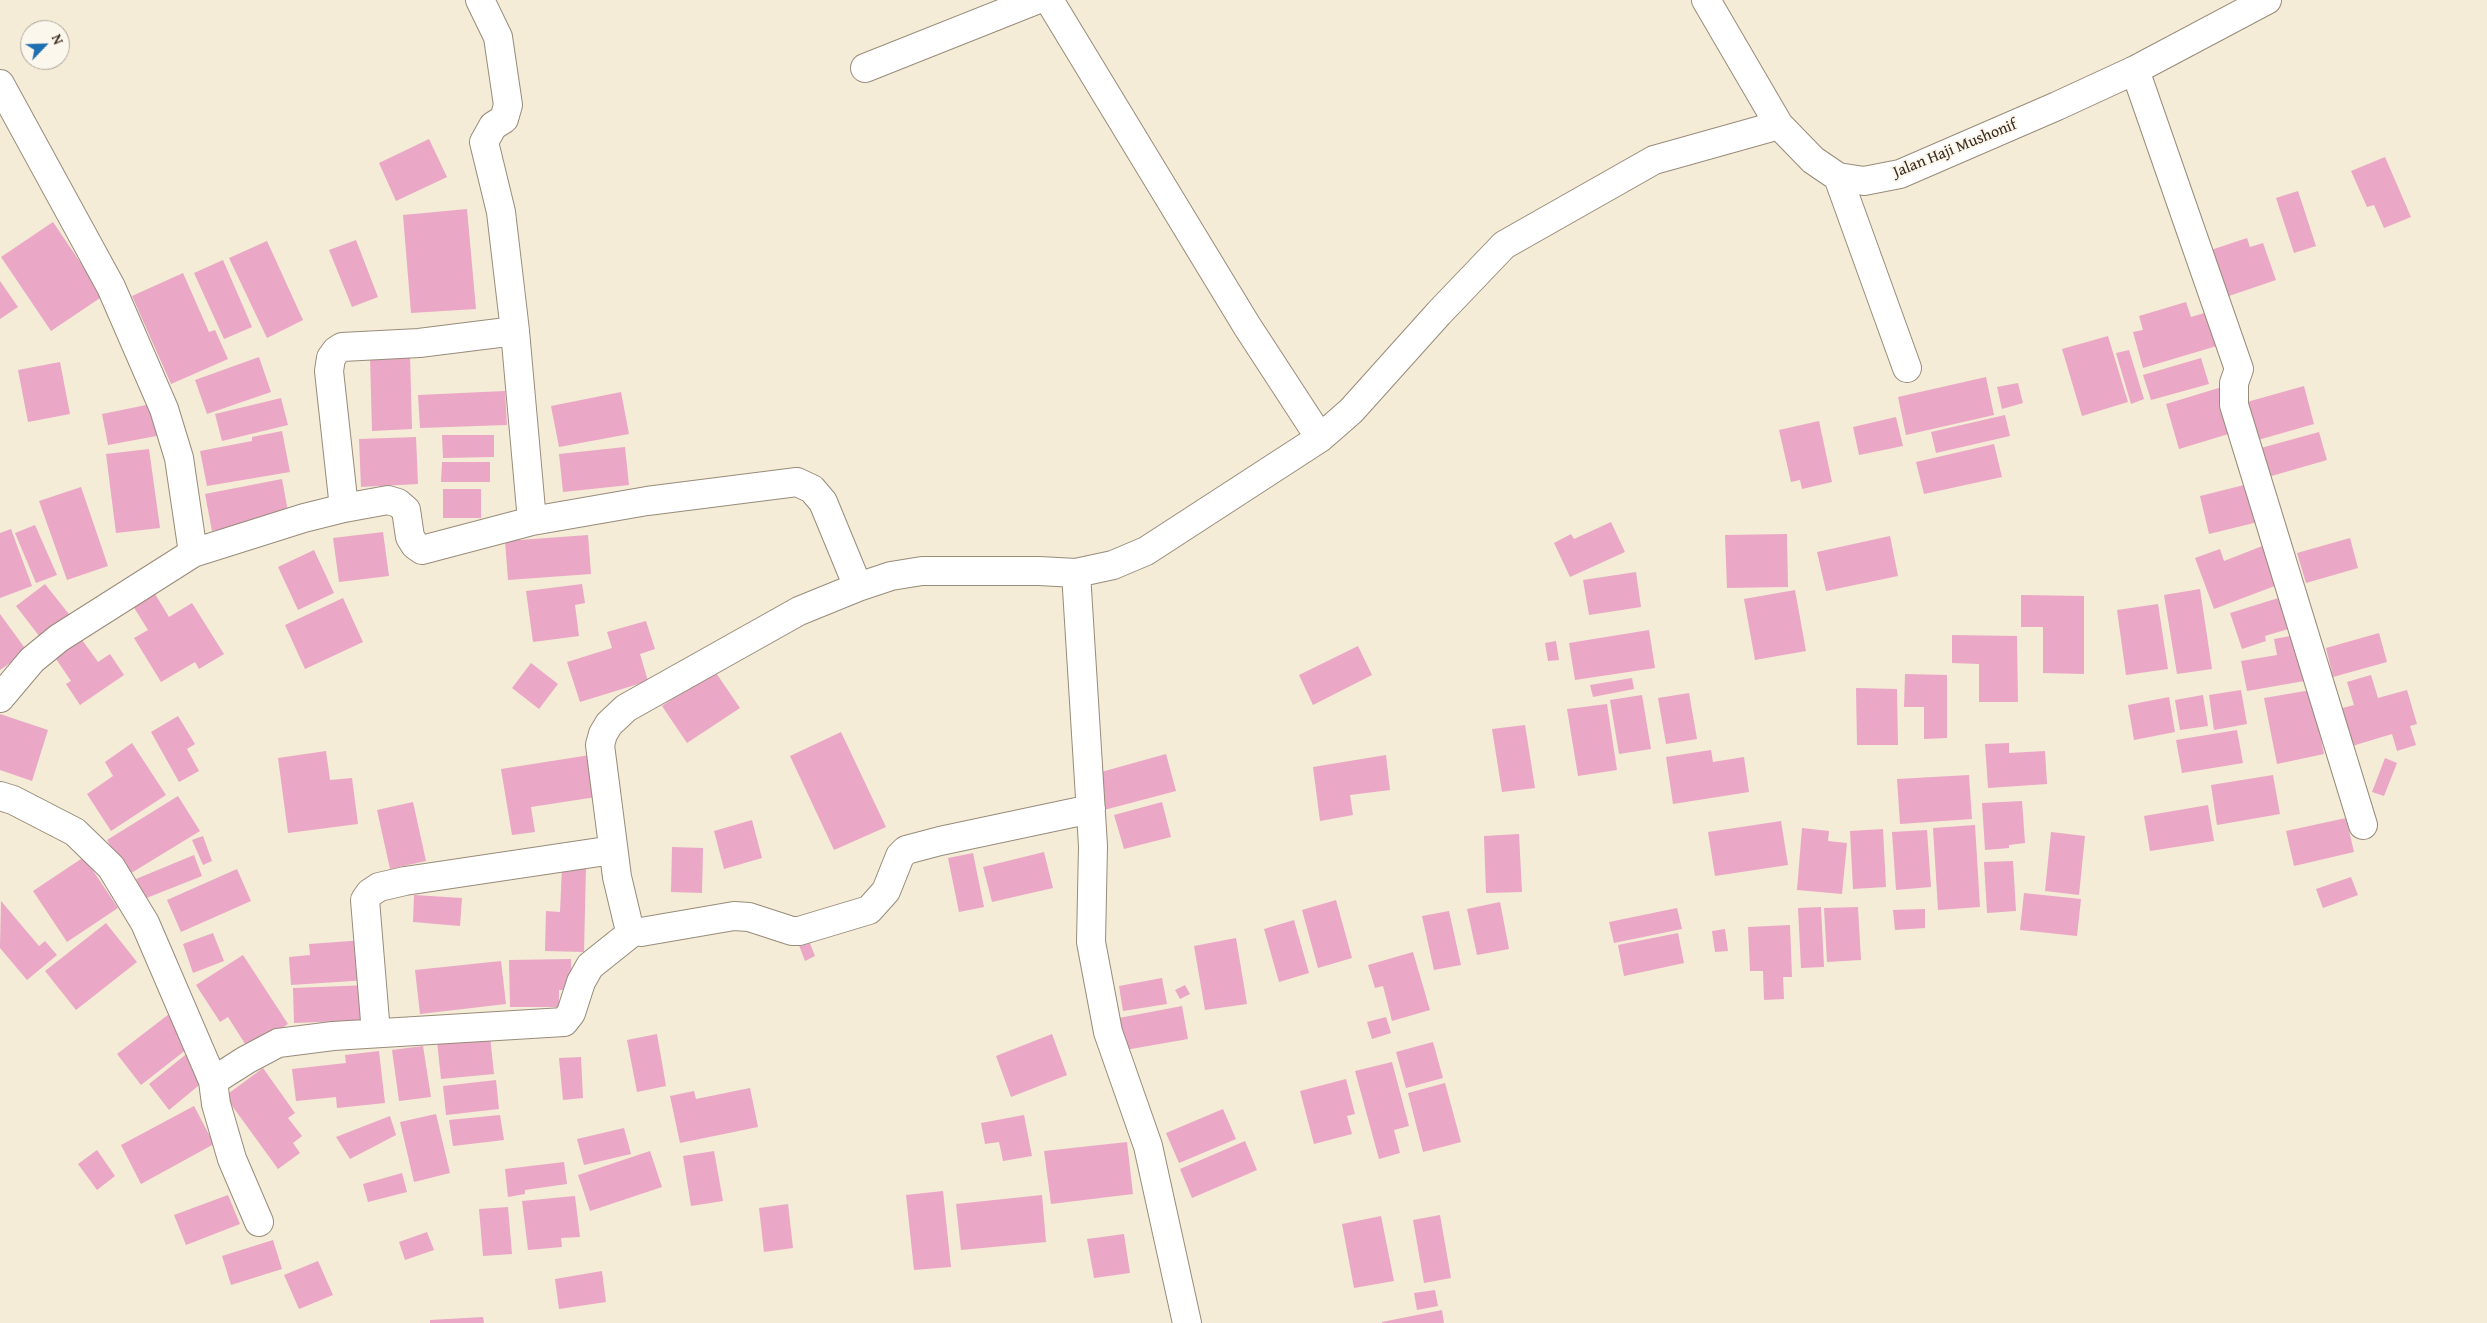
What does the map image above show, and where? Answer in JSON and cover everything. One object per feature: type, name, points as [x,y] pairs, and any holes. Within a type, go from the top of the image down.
[{"type":"street","points":[[480,0],[498,37],[508,105],[504,119],[493,126],[484,142],[501,212],[515,331],[532,521]]},
{"type":"street","points":[[865,68],[1036,0]]},
{"type":"street","points":[[1049,0],[1247,326],[1320,438]]},
{"type":"street","name":"Jalan Haji Mushonif","points":[[1706,0],[1779,125],[1813,160],[1838,177],[1864,181],[1900,174],[2016,125],[2135,70],[2267,0]]},
{"type":"street","points":[[2135,70],[2237,360],[2239,369],[2234,383],[2234,405],[2363,825]]},
{"type":"street","points":[[0,84],[111,287],[164,409],[179,458],[193,553]]},
{"type":"street","points":[[1090,809],[906,850],[900,856],[886,891],[869,910],[799,931],[792,931],[749,917],[734,916],[641,932],[635,930],[627,917],[613,850],[600,745],[602,734],[609,724],[626,708],[800,611],[858,587],[891,576],[922,571],[1039,570],[1076,573],[1113,565],[1146,551],[1320,438],[1351,411],[1504,245],[1654,160],[1779,125]]},
{"type":"street","points":[[1838,177],[1907,368]]},
{"type":"street","points":[[344,508],[329,371],[331,358],[336,351],[342,347],[419,342],[515,331]]},
{"type":"street","points":[[0,698],[32,660],[59,638],[193,553],[344,508],[388,500],[398,503],[406,510],[410,537],[415,545],[422,550],[532,521],[648,501],[797,482],[812,489],[823,502],[858,587]]},
{"type":"street","points":[[1076,573],[1093,846],[1091,942],[1108,1032],[1148,1146],[1187,1323]]},
{"type":"street","points":[[0,796],[75,832],[111,867],[145,923],[213,1081],[216,1104],[232,1159],[259,1222]]},
{"type":"street","points":[[376,1033],[365,900],[370,893],[378,887],[405,881],[613,850]]},
{"type":"street","points":[[213,1081],[278,1043],[376,1033],[564,1022],[571,1013],[580,982],[590,966],[635,930]]},
{"type":"building","points":[[429,139],[447,177],[396,201],[379,163]]},
{"type":"building","points":[[2385,157],[2411,217],[2384,228],[2374,205],[2367,207],[2351,171]]},
{"type":"building","points":[[2298,191],[2316,246],[2294,253],[2276,198]]},
{"type":"building","points":[[467,209],[476,309],[411,313],[403,215]]},
{"type":"building","points":[[53,222],[103,296],[51,331],[1,257]]},
{"type":"building","points":[[2247,238],[2250,247],[2263,243],[2276,280],[2226,297],[2211,250]]},
{"type":"building","points":[[356,240],[378,297],[352,307],[329,250]]},
{"type":"building","points":[[267,241],[303,320],[267,338],[229,258]]},
{"type":"building","points":[[223,260],[252,327],[224,339],[194,273]]},
{"type":"building","points":[[183,273],[209,332],[215,330],[228,359],[171,384],[132,296]]},
{"type":"building","points":[[0,281],[18,307],[0,319]]},
{"type":"building","points":[[2186,302],[2191,317],[2211,311],[2220,345],[2143,368],[2133,332],[2143,330],[2139,316]]},
{"type":"building","points":[[2108,336],[2128,402],[2082,416],[2062,349]]},
{"type":"building","points":[[2129,350],[2144,399],[2131,404],[2116,353]]},
{"type":"building","points":[[410,355],[412,429],[372,431],[370,357]]},
{"type":"building","points":[[259,357],[271,392],[207,414],[195,380]]},
{"type":"building","points":[[2201,358],[2209,384],[2151,400],[2143,375]]},
{"type":"building","points":[[60,362],[70,414],[28,422],[18,370]]},
{"type":"building","points":[[1986,377],[1994,415],[1906,435],[1898,397]]},
{"type":"building","points":[[2018,383],[2023,403],[2002,409],[1997,387]]},
{"type":"building","points":[[2304,386],[2314,424],[2251,442],[2240,404]]},
{"type":"building","points":[[2222,387],[2235,432],[2179,449],[2166,404]]},
{"type":"building","points":[[505,391],[507,425],[420,428],[418,395]]},
{"type":"building","points":[[621,392],[629,434],[559,447],[551,406]]},
{"type":"building","points":[[281,398],[288,425],[222,441],[215,414]]},
{"type":"building","points":[[156,403],[162,435],[108,445],[102,414]]},
{"type":"building","points":[[2005,415],[2010,436],[1936,453],[1931,432]]},
{"type":"building","points":[[1896,417],[1903,446],[1859,455],[1853,427]]},
{"type":"building","points":[[1819,421],[1832,482],[1802,489],[1800,480],[1791,482],[1779,430]]},
{"type":"building","points":[[282,431],[290,472],[207,486],[200,451],[252,441],[252,437]]},
{"type":"building","points":[[2319,432],[2327,460],[2268,477],[2261,448]]},
{"type":"building","points":[[442,435],[494,435],[494,457],[443,458]]},
{"type":"building","points":[[416,437],[418,484],[361,487],[359,439]]},
{"type":"building","points":[[1994,444],[2002,477],[1924,494],[1916,462]]},
{"type":"building","points":[[625,447],[629,485],[563,492],[559,454]]},
{"type":"building","points":[[149,449],[160,528],[116,533],[106,454]]},
{"type":"building","points":[[442,462],[490,462],[490,482],[441,482]]},
{"type":"building","points":[[282,479],[289,517],[212,531],[205,494]]},
{"type":"building","points":[[2252,483],[2262,521],[2209,534],[2200,496]]},
{"type":"building","points":[[81,487],[108,566],[67,580],[39,501]]},
{"type":"building","points":[[443,489],[481,489],[481,518],[443,518]]},
{"type":"building","points":[[1611,522],[1625,552],[1570,577],[1554,543],[1571,534],[1574,539]]},
{"type":"building","points":[[35,525],[57,575],[36,583],[15,533]]},
{"type":"building","points":[[11,529],[32,586],[0,598],[0,533]]},
{"type":"building","points":[[383,532],[389,576],[339,582],[333,538]]},
{"type":"building","points":[[1787,534],[1788,587],[1727,588],[1725,535]]},
{"type":"building","points":[[588,535],[591,574],[508,580],[505,541]]},
{"type":"building","points":[[1890,536],[1898,576],[1826,591],[1817,552]]},
{"type":"building","points":[[2350,538],[2358,568],[2306,583],[2297,553]]},
{"type":"building","points":[[2265,545],[2280,584],[2214,609],[2195,558],[2220,549],[2224,561]]},
{"type":"building","points":[[314,550],[334,593],[298,610],[278,567]]},
{"type":"building","points":[[1636,572],[1641,607],[1589,615],[1583,580]]},
{"type":"building","points":[[45,584],[72,618],[43,641],[16,606]]},
{"type":"building","points":[[582,584],[585,603],[575,605],[579,636],[533,642],[526,591]]},
{"type":"building","points":[[2200,589],[2212,669],[2177,674],[2164,595]]},
{"type":"building","points":[[1795,590],[1806,651],[1755,660],[1744,599]]},
{"type":"building","points":[[155,594],[169,617],[192,603],[224,654],[199,669],[195,662],[161,682],[134,638],[148,630],[133,606]]},
{"type":"building","points":[[2021,595],[2084,596],[2084,674],[2043,673],[2043,627],[2021,627]]},
{"type":"building","points":[[2285,596],[2295,627],[2265,636],[2266,641],[2242,649],[2230,613]]},
{"type":"building","points":[[343,598],[363,642],[305,669],[285,625]]},
{"type":"building","points":[[2158,604],[2168,669],[2126,675],[2117,610]]},
{"type":"building","points":[[0,614],[27,651],[0,670]]},
{"type":"building","points":[[646,621],[655,649],[640,654],[648,681],[580,702],[567,662],[612,648],[607,632]]},
{"type":"building","points":[[1649,630],[1655,668],[1575,680],[1569,643]]},
{"type":"building","points":[[2379,633],[2387,662],[2333,677],[2326,648]]},
{"type":"building","points":[[2301,634],[2310,680],[2247,691],[2241,661],[2277,655],[2274,639]]},
{"type":"building","points":[[1952,635],[2017,636],[2018,702],[1979,702],[1979,664],[1952,663]]},
{"type":"building","points":[[80,637],[98,662],[110,654],[124,675],[80,705],[66,684],[71,681],[54,656]]},
{"type":"building","points":[[1556,641],[1559,660],[1548,661],[1545,643]]},
{"type":"building","points":[[1358,646],[1372,675],[1313,705],[1299,675]]},
{"type":"building","points":[[531,663],[558,684],[539,709],[512,688]]},
{"type":"building","points":[[714,670],[740,708],[687,743],[662,706]]},
{"type":"building","points":[[1905,674],[1947,675],[1947,738],[1924,739],[1924,707],[1904,707]]},
{"type":"building","points":[[2371,675],[2378,698],[2407,690],[2417,724],[2410,726],[2416,745],[2397,751],[2392,734],[2349,747],[2339,709],[2354,705],[2347,682]]},
{"type":"building","points":[[1632,678],[1634,689],[1593,697],[1590,685]]},
{"type":"building","points":[[1856,688],[1897,689],[1898,745],[1857,745]]},
{"type":"building","points":[[2241,690],[2247,724],[2214,730],[2209,695]]},
{"type":"building","points":[[2311,690],[2324,754],[2277,764],[2264,698]]},
{"type":"building","points":[[1689,693],[1697,739],[1666,744],[1658,698]]},
{"type":"building","points":[[1642,695],[1651,749],[1619,754],[1610,700]]},
{"type":"building","points":[[2203,695],[2208,726],[2180,730],[2175,700]]},
{"type":"building","points":[[2169,697],[2175,732],[2134,740],[2128,705]]},
{"type":"building","points":[[1607,704],[1617,770],[1578,776],[1567,709]]},
{"type":"building","points":[[0,714],[48,730],[32,781],[0,770]]},
{"type":"building","points":[[178,716],[195,744],[187,749],[199,771],[179,782],[151,732]]},
{"type":"building","points":[[1525,725],[1535,788],[1502,792],[1492,729]]},
{"type":"building","points":[[2237,730],[2243,763],[2182,773],[2176,740]]},
{"type":"building","points":[[841,732],[886,827],[834,850],[790,756]]},
{"type":"building","points":[[132,743],[166,795],[111,831],[87,794],[113,776],[105,762]]},
{"type":"building","points":[[2009,743],[2009,753],[2045,751],[2047,784],[1988,788],[1985,744]]},
{"type":"building","points":[[1711,750],[1713,762],[1744,757],[1749,792],[1673,804],[1666,757]]},
{"type":"building","points":[[326,751],[330,780],[352,778],[358,824],[288,833],[278,758]]},
{"type":"building","points":[[1166,754],[1176,791],[1104,810],[1094,774]]},
{"type":"building","points":[[590,755],[596,797],[531,807],[535,832],[512,835],[501,769]]},
{"type":"building","points":[[1386,755],[1390,790],[1350,795],[1353,815],[1320,821],[1313,767]]},
{"type":"building","points":[[2385,758],[2397,763],[2384,796],[2372,792]]},
{"type":"building","points":[[1969,775],[1972,819],[1900,824],[1897,779]]},
{"type":"building","points":[[2273,775],[2280,814],[2217,825],[2211,785]]},
{"type":"building","points":[[178,796],[200,831],[128,875],[107,840]]},
{"type":"building","points":[[2022,801],[2025,843],[2009,845],[2009,848],[1985,850],[1982,803]]},
{"type":"building","points":[[413,802],[426,861],[390,869],[377,810]]},
{"type":"building","points":[[1162,802],[1171,837],[1124,849],[1114,815]]},
{"type":"building","points":[[2208,805],[2214,841],[2150,851],[2144,816]]},
{"type":"building","points":[[2346,818],[2354,852],[2294,866],[2286,831]]},
{"type":"building","points":[[752,820],[762,858],[724,869],[714,831]]},
{"type":"building","points":[[1781,821],[1788,865],[1715,876],[1708,832]]},
{"type":"building","points":[[1975,825],[1980,907],[1938,910],[1933,828]]},
{"type":"building","points":[[1802,828],[1829,831],[1828,841],[1847,843],[1842,894],[1797,890]]},
{"type":"building","points":[[1883,829],[1886,887],[1853,889],[1850,831]]},
{"type":"building","points":[[1927,830],[1931,887],[1896,890],[1892,832]]},
{"type":"building","points":[[2051,832],[2085,836],[2079,895],[2045,891]]},
{"type":"building","points":[[1519,834],[1522,892],[1486,893],[1484,836]]},
{"type":"building","points":[[203,836],[212,861],[203,865],[192,840]]},
{"type":"building","points":[[672,847],[703,848],[702,893],[671,892]]},
{"type":"building","points":[[1044,852],[1053,888],[992,902],[983,867]]},
{"type":"building","points":[[973,853],[984,907],[959,912],[948,858]]},
{"type":"building","points":[[194,855],[202,876],[144,899],[136,879]]},
{"type":"building","points":[[84,857],[118,908],[67,942],[33,891]]},
{"type":"building","points":[[2013,861],[2016,911],[1987,913],[1984,862]]},
{"type":"building","points":[[562,867],[586,867],[584,952],[545,951],[546,911],[560,912]]},
{"type":"building","points":[[237,869],[251,901],[181,932],[167,900]]},
{"type":"building","points":[[2351,877],[2358,895],[2323,908],[2316,889]]},
{"type":"building","points":[[2024,893],[2081,899],[2077,936],[2020,930]]},
{"type":"building","points":[[414,895],[462,898],[460,926],[413,922]]},
{"type":"building","points":[[1336,900],[1352,958],[1318,968],[1302,910]]},
{"type":"building","points":[[1,901],[39,946],[45,941],[57,955],[27,980],[0,948]]},
{"type":"building","points":[[1500,902],[1509,949],[1477,955],[1467,909]]},
{"type":"building","points":[[1821,907],[1824,967],[1801,968],[1798,908]]},
{"type":"building","points":[[1858,907],[1861,960],[1827,962],[1824,908]]},
{"type":"building","points":[[1677,908],[1682,929],[1614,943],[1609,922]]},
{"type":"building","points":[[1925,909],[1925,928],[1895,930],[1893,910]]},
{"type":"building","points":[[1449,911],[1461,965],[1434,970],[1422,916]]},
{"type":"building","points":[[1294,920],[1309,973],[1279,982],[1264,929]]},
{"type":"building","points":[[106,923],[137,962],[76,1010],[45,971]]},
{"type":"building","points":[[1790,925],[1792,977],[1783,977],[1784,999],[1764,1000],[1763,971],[1750,971],[1748,927]]},
{"type":"building","points":[[1725,929],[1728,951],[1715,952],[1712,931]]},
{"type":"building","points":[[213,933],[224,961],[193,973],[183,944]]},
{"type":"building","points":[[1678,933],[1684,963],[1624,976],[1618,945]]},
{"type":"building","points":[[807,936],[815,956],[805,961],[797,940]]},
{"type":"building","points":[[1236,938],[1247,1004],[1205,1010],[1194,946]]},
{"type":"building","points":[[365,940],[368,980],[291,985],[289,957],[310,955],[309,944]]},
{"type":"building","points":[[1413,952],[1430,1010],[1392,1021],[1383,986],[1375,988],[1368,965]]},
{"type":"building","points":[[243,955],[288,1024],[249,1050],[228,1017],[220,1022],[196,985]]},
{"type":"building","points":[[571,959],[572,990],[559,990],[559,1007],[510,1007],[509,960]]},
{"type":"building","points":[[501,961],[506,1004],[420,1014],[415,970]]},
{"type":"building","points":[[1162,978],[1167,1004],[1123,1011],[1119,986]]},
{"type":"building","points":[[369,985],[370,1020],[294,1023],[293,988]]},
{"type":"building","points":[[1185,985],[1190,994],[1180,999],[1175,990]]},
{"type":"building","points":[[1182,1006],[1188,1039],[1125,1050],[1119,1018]]},
{"type":"building","points":[[173,1011],[196,1042],[141,1085],[117,1054]]},
{"type":"building","points":[[1386,1017],[1391,1033],[1372,1039],[1367,1022]]},
{"type":"building","points":[[657,1034],[666,1086],[637,1092],[627,1040]]},
{"type":"building","points":[[1052,1034],[1067,1075],[1011,1097],[996,1056]]},
{"type":"building","points":[[490,1036],[494,1074],[441,1079],[437,1041]]},
{"type":"building","points":[[1433,1042],[1443,1078],[1406,1088],[1396,1052]]},
{"type":"building","points":[[423,1046],[431,1097],[399,1101],[392,1050]]},
{"type":"building","points":[[379,1051],[385,1103],[337,1108],[336,1097],[296,1101],[292,1069],[346,1063],[345,1055]]},
{"type":"building","points":[[189,1052],[209,1077],[169,1110],[149,1084]]},
{"type":"building","points":[[581,1057],[583,1098],[563,1100],[559,1058]]},
{"type":"building","points":[[1392,1062],[1409,1126],[1394,1130],[1400,1153],[1379,1159],[1355,1071]]},
{"type":"building","points":[[263,1068],[295,1113],[288,1118],[302,1136],[293,1143],[300,1153],[278,1169],[225,1096]]},
{"type":"building","points":[[1346,1079],[1355,1114],[1347,1116],[1352,1134],[1314,1144],[1300,1091]]},
{"type":"building","points":[[496,1080],[499,1109],[446,1115],[443,1086]]},
{"type":"building","points":[[1445,1083],[1461,1142],[1423,1152],[1408,1093]]},
{"type":"building","points":[[750,1088],[758,1127],[680,1143],[670,1096],[694,1091],[696,1099]]},
{"type":"building","points":[[194,1106],[214,1144],[141,1184],[121,1145]]},
{"type":"building","points":[[1223,1109],[1236,1139],[1179,1163],[1166,1133]]},
{"type":"building","points":[[436,1114],[450,1173],[414,1182],[400,1122]]},
{"type":"building","points":[[500,1115],[504,1140],[453,1146],[449,1120]]},
{"type":"building","points":[[1024,1115],[1032,1156],[1003,1161],[999,1142],[985,1144],[981,1123]]},
{"type":"building","points":[[390,1116],[396,1135],[350,1159],[336,1137]]},
{"type":"building","points":[[624,1128],[631,1154],[584,1165],[577,1139]]},
{"type":"building","points":[[1245,1141],[1257,1170],[1192,1198],[1180,1169]]},
{"type":"building","points":[[1127,1142],[1133,1194],[1051,1204],[1044,1151]]},
{"type":"building","points":[[97,1150],[115,1176],[97,1190],[78,1164]]},
{"type":"building","points":[[650,1151],[662,1187],[590,1211],[578,1175]]},
{"type":"building","points":[[714,1151],[723,1201],[691,1206],[683,1156]]},
{"type":"building","points":[[564,1162],[567,1184],[525,1190],[525,1194],[508,1197],[505,1169]]},
{"type":"building","points":[[402,1173],[407,1192],[368,1202],[363,1184]]},
{"type":"building","points":[[943,1191],[951,1267],[914,1270],[906,1195]]},
{"type":"building","points":[[228,1195],[240,1224],[186,1245],[174,1215]]},
{"type":"building","points":[[1042,1195],[1046,1242],[961,1250],[956,1204]]},
{"type":"building","points":[[575,1196],[580,1237],[561,1238],[562,1247],[528,1250],[522,1201]]},
{"type":"building","points":[[788,1204],[793,1248],[764,1252],[759,1208]]},
{"type":"building","points":[[508,1207],[512,1254],[483,1256],[479,1209]]},
{"type":"building","points":[[1440,1215],[1451,1278],[1424,1283],[1413,1220]]},
{"type":"building","points":[[1381,1216],[1394,1281],[1354,1288],[1342,1224]]},
{"type":"building","points":[[427,1232],[434,1250],[405,1260],[399,1242]]},
{"type":"building","points":[[1124,1234],[1130,1273],[1094,1278],[1087,1239]]},
{"type":"building","points":[[273,1240],[282,1269],[231,1285],[222,1256]]},
{"type":"building","points":[[318,1261],[333,1295],[299,1309],[284,1275]]},
{"type":"building","points":[[602,1271],[606,1302],[559,1309],[555,1279]]},
{"type":"building","points":[[1435,1290],[1438,1306],[1417,1310],[1414,1293]]},
{"type":"building","points":[[1442,1310],[1444,1323],[1382,1323],[1382,1322]]},
{"type":"building","points":[[483,1317],[484,1323],[430,1323],[430,1320]]}]
